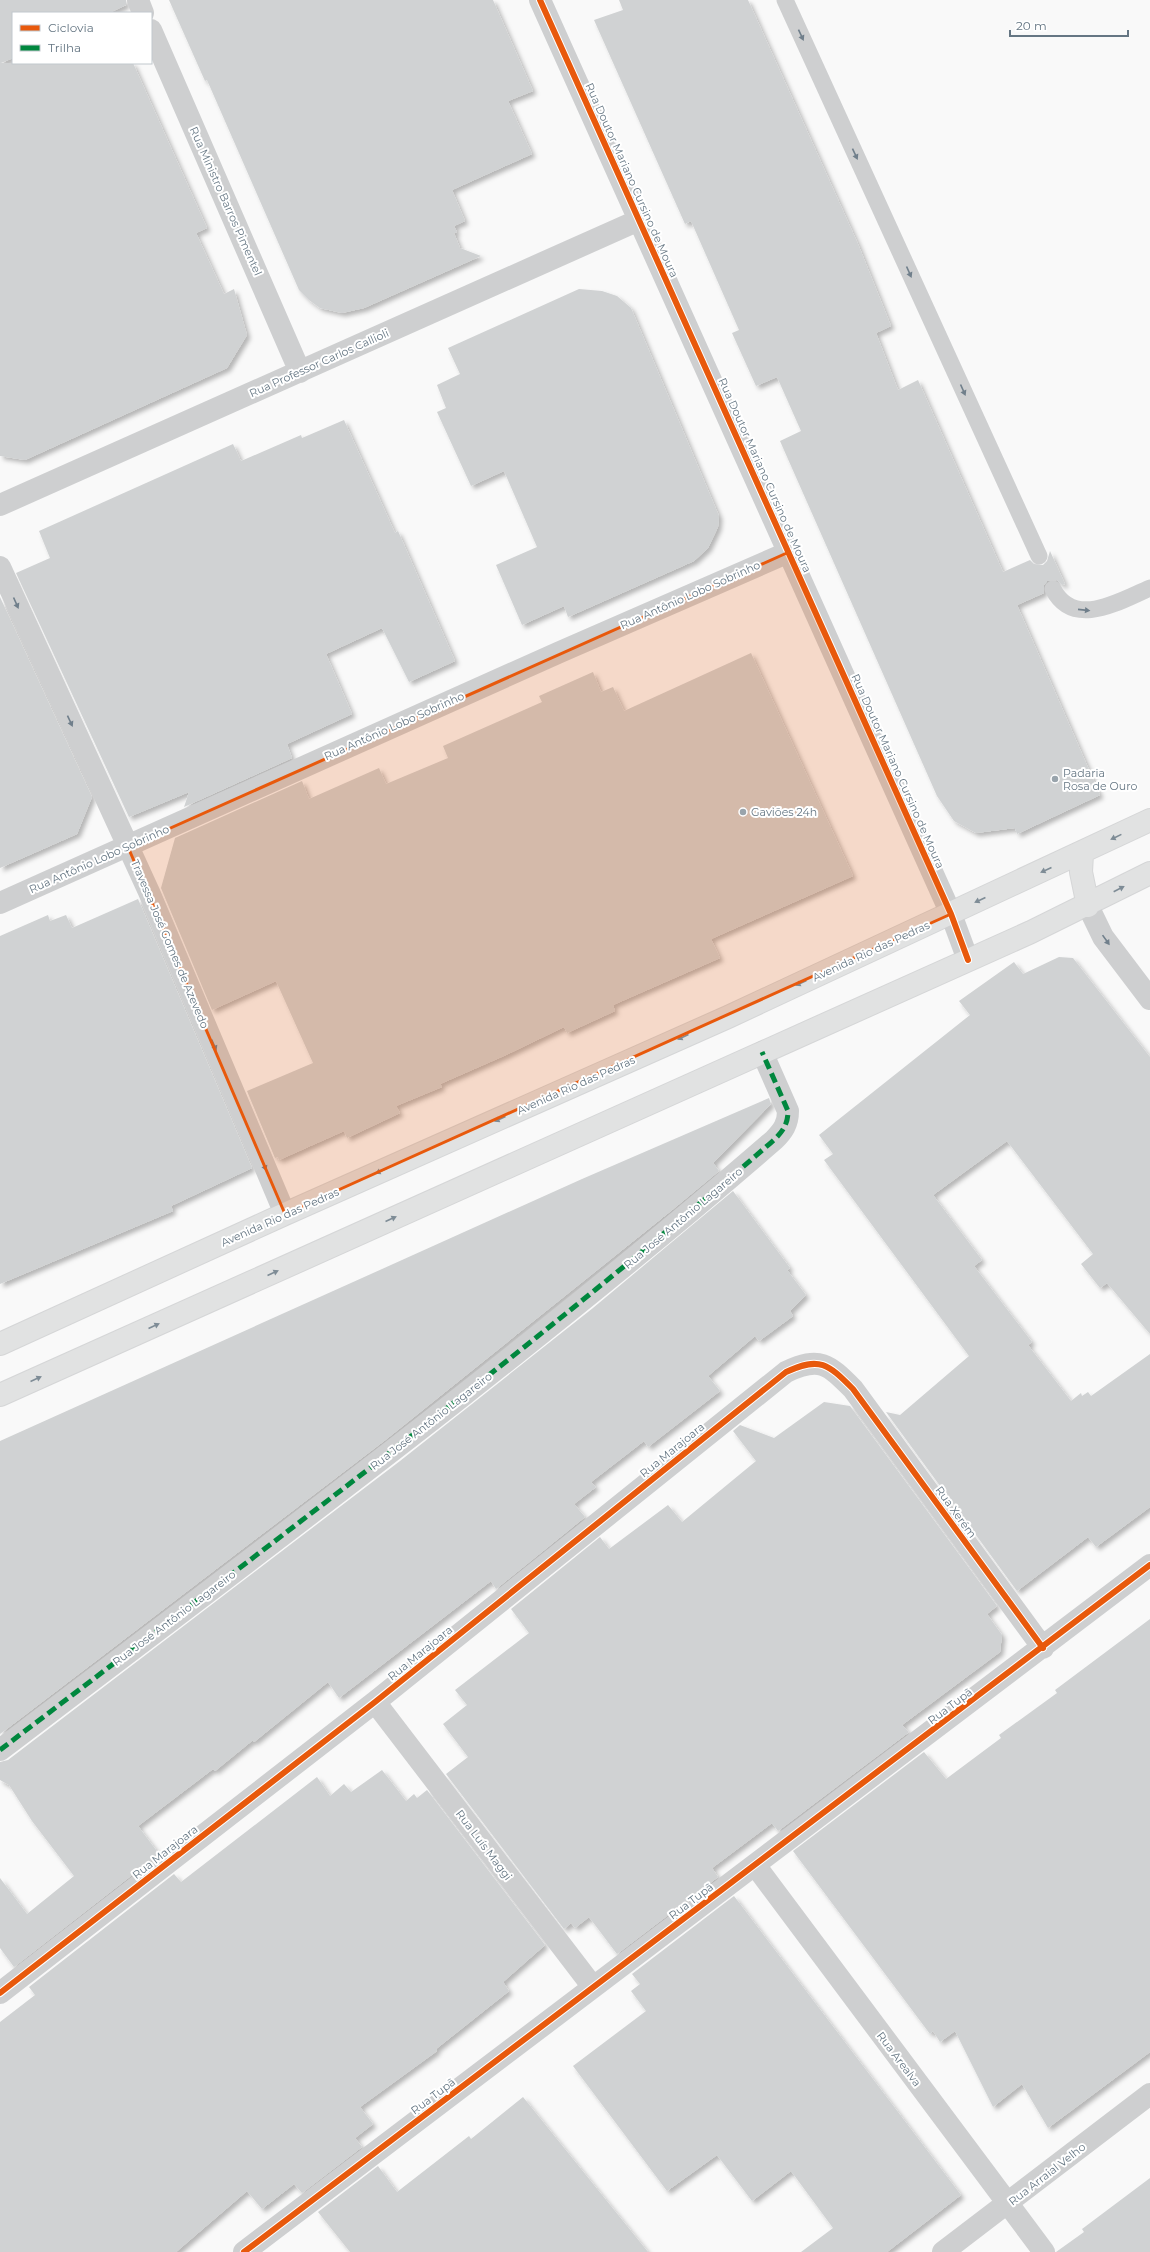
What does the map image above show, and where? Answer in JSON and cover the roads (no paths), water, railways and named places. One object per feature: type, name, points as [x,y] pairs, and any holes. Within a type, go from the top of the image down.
[{"type":"main road","name":"Avenida Rio das Pedras","points":[[0,1344],[285,1214],[714,1023],[1082,854],[1150,820]]},
{"type":"main road","points":[[1082,854],[1081,872],[1088,906]]},
{"type":"main road","points":[[0,1395],[1088,906],[1150,873]]},
{"type":"street","points":[[138,0],[143,12]]},
{"type":"street","name":"Rua Doutor Mariano Cursino de Moura","points":[[540,0],[951,914],[968,960]]},
{"type":"street","name":"Rua Ministro Barros Pimentel","points":[[152,32],[300,372]]},
{"type":"street","name":"Rua Professor Carlos Callioli","points":[[0,505],[639,220]]},
{"type":"street","name":"Rua Antônio Lobo Sobrinho","points":[[0,903],[128,847],[552,655],[789,552]]},
{"type":"street","name":"Travessa José Gomes de Azevedo","points":[[0,567],[128,847],[285,1214]]},
{"type":"street","points":[[1088,906],[1103,937],[1150,999]]},
{"type":"street","name":"Rua José Antônio Lagareiro","points":[[0,1750],[481,1382],[673,1228],[774,1140],[784,1130],[788,1121],[788,1111],[762,1052]]},
{"type":"street","name":"Rua Marajoara","points":[[0,1993],[375,1702],[786,1372],[804,1363],[818,1363],[836,1372],[853,1389]]},
{"type":"street","name":"Rua Xerém","points":[[853,1389],[1043,1648]]},
{"type":"street","name":"Rua Tupã","points":[[244,2252],[1043,1648],[1150,1565]]},
{"type":"street","name":"Rua Luís Maggi","points":[[375,1702],[593,1987]]},
{"type":"street","name":"Rua Arealva","points":[[755,1865],[1044,2252]]},
{"type":"street","name":"Rua Arraial Velho","points":[[943,2252],[1008,2204],[1150,2094]]},
{"type":"lane","points":[[785,0],[1039,556]]},
{"type":"lane","points":[[1053,589],[1064,603],[1076,609],[1087,611],[1102,609],[1150,588]]},
{"type":"place","name":"Padaria Rosa de Ouro","points":[[1055,779]]},
{"type":"place","name":"Gaviões 24h","points":[[743,812]]}]
